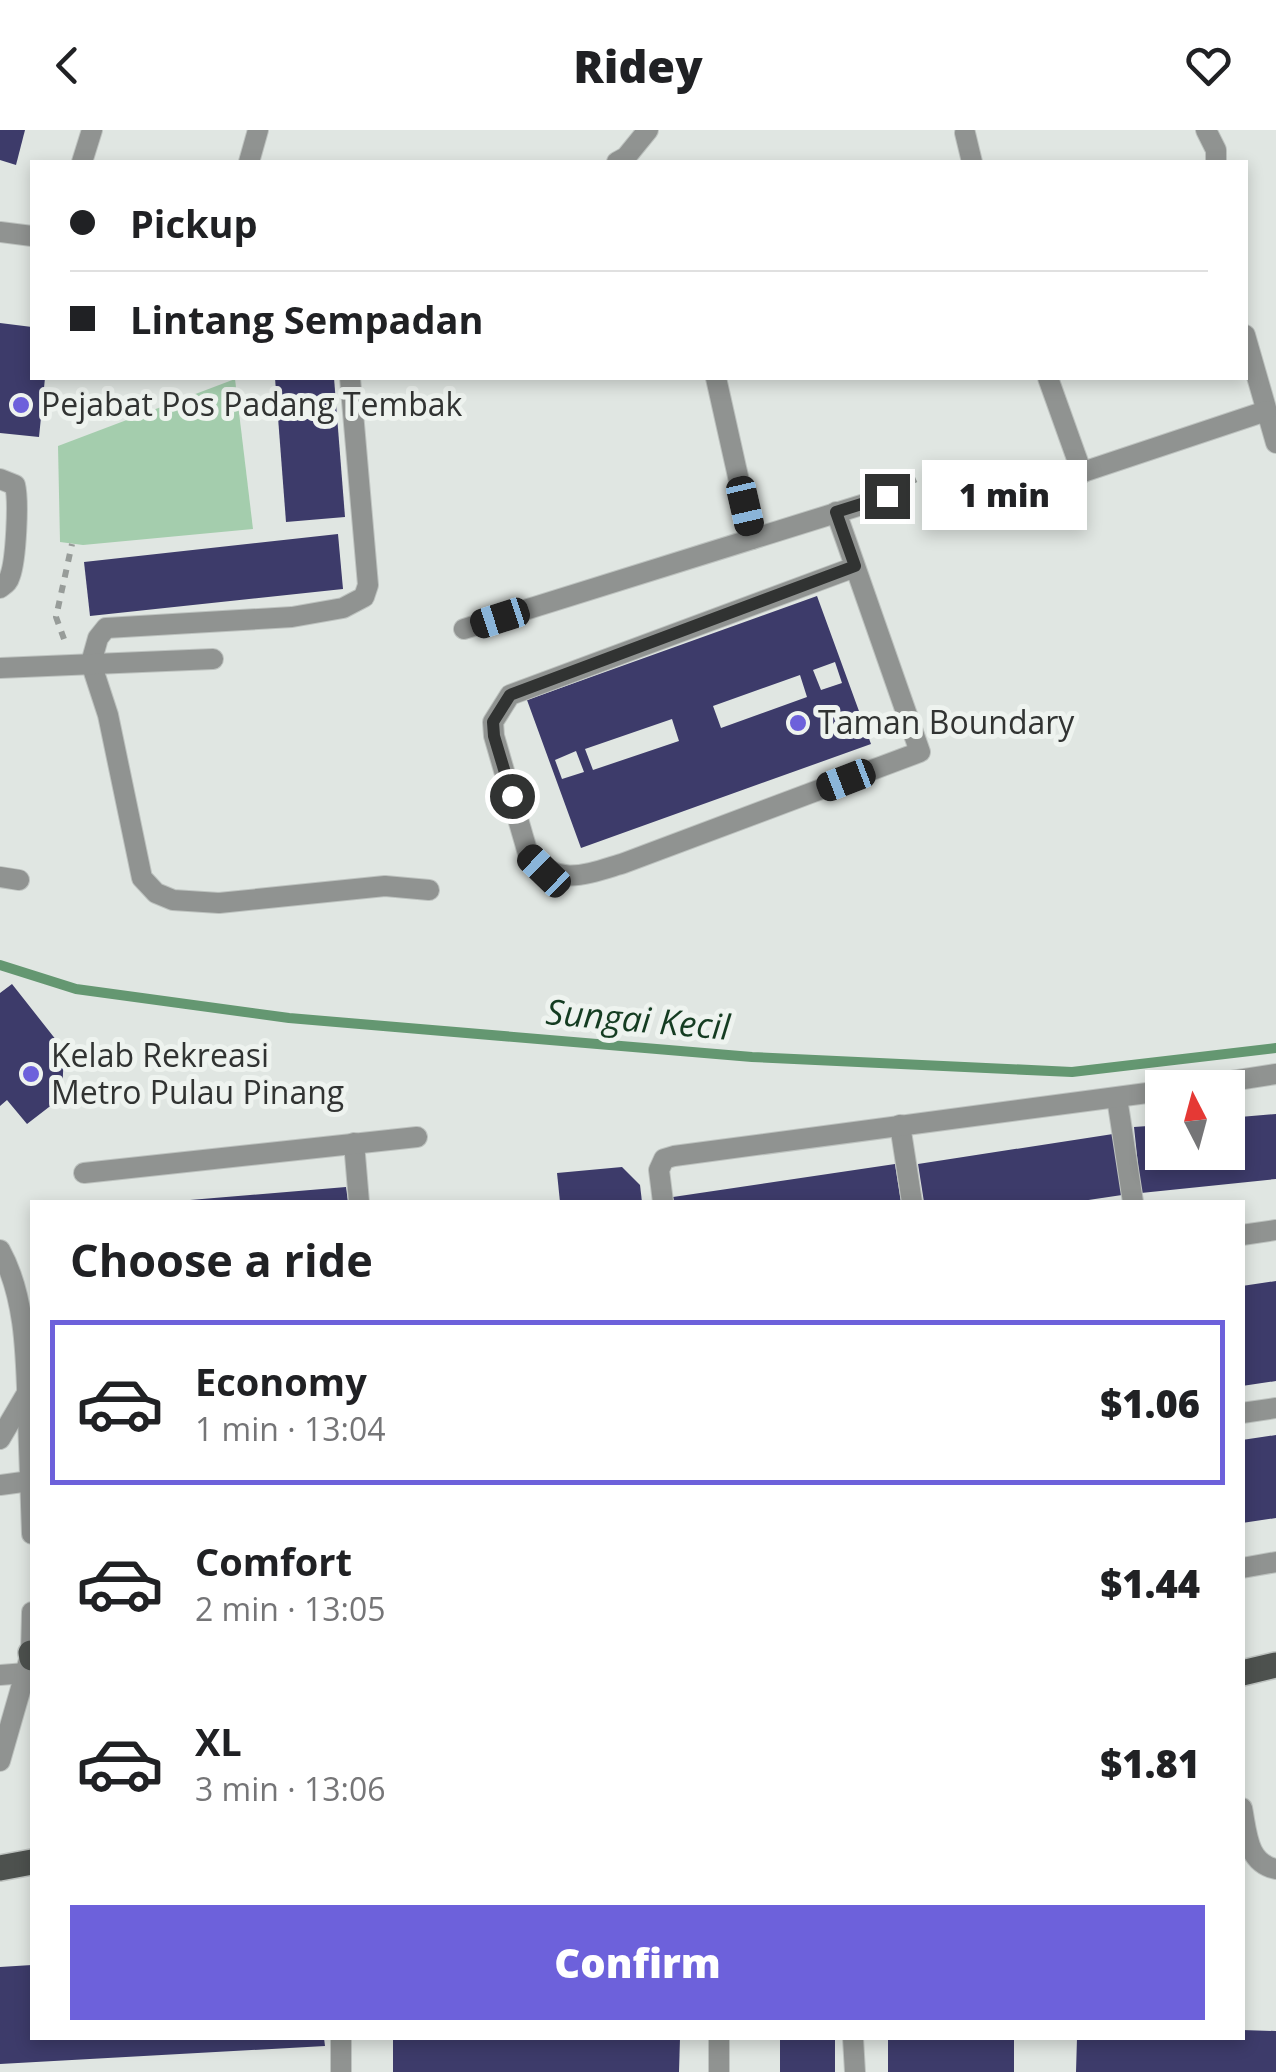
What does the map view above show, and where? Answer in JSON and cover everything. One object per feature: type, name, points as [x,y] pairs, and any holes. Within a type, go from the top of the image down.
[{"type":"main road","points":[[1245,1672],[1276,1665]]},
{"type":"main road","points":[[0,1868],[30,1862]]},
{"type":"street","points":[[83,160],[92,130]]},
{"type":"street","points":[[250,160],[258,130]]},
{"type":"street","points":[[626,160],[648,130]]},
{"type":"street","points":[[1206,130],[1216,150],[1216,160]]},
{"type":"street","points":[[965,133],[972,160]]},
{"type":"street","points":[[0,232],[30,236]]},
{"type":"street","points":[[1248,346],[1276,442]]},
{"type":"street","points":[[350,380],[368,585],[364,597],[343,608],[292,617],[106,628],[98,638],[91,663],[108,715],[142,878],[156,893],[173,900],[219,903],[385,886],[429,890]]},
{"type":"street","points":[[716,380],[752,539]]},
{"type":"street","points":[[1049,380],[1082,473]]},
{"type":"street","points":[[1004,472],[1034,485],[1048,484],[1266,410]]},
{"type":"street","points":[[0,479],[16,485],[18,498],[11,575],[0,588]]},
{"type":"street","points":[[464,630],[887,496]]},
{"type":"street","points":[[836,512],[855,566],[920,752],[591,873],[564,876],[544,871],[529,857],[494,736],[493,722],[510,695],[855,566]]},
{"type":"street","points":[[0,668],[213,659]]},
{"type":"street","points":[[1245,1079],[1276,1074]]},
{"type":"street","points":[[663,1200],[659,1170],[664,1159],[674,1156],[1145,1094]]},
{"type":"street","points":[[1117,1098],[1133,1200]]},
{"type":"street","points":[[900,1125],[912,1200]]},
{"type":"street","points":[[84,1174],[417,1136]]},
{"type":"street","points":[[354,1143],[359,1200]]},
{"type":"street","points":[[1245,1235],[1276,1230]]},
{"type":"street","points":[[0,1250],[9,1266],[20,1313],[29,1380],[30,1482],[0,1484]]},
{"type":"street","points":[[0,1439],[29,1380]]},
{"type":"street","points":[[1245,1413],[1276,1408]]},
{"type":"street","points":[[1245,1567],[1276,1562]]},
{"type":"street","points":[[0,1675],[30,1662]]},
{"type":"street","points":[[0,1761],[30,1662]]},
{"type":"street","points":[[1245,1823],[1255,1857],[1275,1873]]},
{"type":"street","points":[[341,2040],[342,2072]]},
{"type":"street","points":[[719,2040],[719,2072]]},
{"type":"street","points":[[854,2040],[855,2072]]},
{"type":"path","points":[[887,496],[920,476],[962,469],[1004,472]]},
{"type":"path","points":[[62,634],[56,617],[72,544]]},
{"type":"green space","points":[[235,380],[253,529],[83,545],[60,542],[58,446]]},
{"type":"building","points":[[0,130],[25,130],[16,165],[0,160]]},
{"type":"building","name":"Pejabat Pos Padang Tembak","points":[[0,323],[30,327],[30,380],[45,380],[39,437],[0,433]]},
{"type":"building","points":[[275,380],[334,380],[345,517],[286,522]]},
{"type":"building","points":[[338,534],[343,589],[90,616],[84,562]]},
{"type":"building","name":"Taman Boundary","points":[[817,596],[871,744],[581,848],[527,700]],"holes":[[[835,662],[842,683],[821,690],[813,670]],[[800,675],[807,697],[721,728],[713,706]],[[672,719],[679,741],[593,770],[585,749]],[[576,751],[584,772],[562,779],[555,760]]]},
{"type":"building","name":"Kelab Rekreasi Metro Pulau Pinang","points":[[12,984],[64,1050],[62,1097],[27,1124],[7,1100],[0,1106],[0,993]]},
{"type":"building","points":[[1276,1114],[1276,1179],[1141,1193],[1134,1127],[1145,1126],[1145,1170],[1245,1170],[1245,1117]]},
{"type":"building","points":[[1113,1134],[1122,1195],[1088,1200],[924,1200],[918,1164]]},
{"type":"building","points":[[895,1164],[901,1200],[674,1200],[673,1197]]},
{"type":"building","points":[[622,1167],[640,1185],[642,1200],[560,1200],[557,1173]]},
{"type":"building","points":[[346,1187],[348,1200],[190,1200]]},
{"type":"building","points":[[1276,1281],[1276,1381],[1245,1386],[1245,1286]]},
{"type":"building","points":[[1276,1435],[1276,1518],[1245,1523],[1245,1440]]},
{"type":"building","points":[[30,1965],[30,2040],[324,2040],[325,2046],[0,2064],[0,1967]]},
{"type":"building","points":[[1245,2030],[1276,2031],[1276,2072],[1076,2072],[1077,2040],[1245,2040]]},
{"type":"building","points":[[393,2040],[680,2040],[679,2072],[393,2072]]},
{"type":"building","points":[[780,2040],[835,2040],[835,2072],[780,2072]]},
{"type":"building","points":[[888,2040],[1014,2040],[1014,2072],[888,2072]]},
{"type":"waterway","name":"Sungai Kecil","points":[[0,965],[76,989],[289,1018],[752,1057],[1072,1072],[1276,1048]]},
{"type":"place","name":"Pejabat Pos Padang Tembak","points":[[21,405]]},
{"type":"place","name":"Taman Boundary","points":[[798,723]]},
{"type":"place","name":"Kelab Rekreasi Metro Pulau Pinang","points":[[31,1074]]},
{"type":"route","points":[[512,796],[493,722],[510,695],[855,566],[836,512],[887,496]]}]
